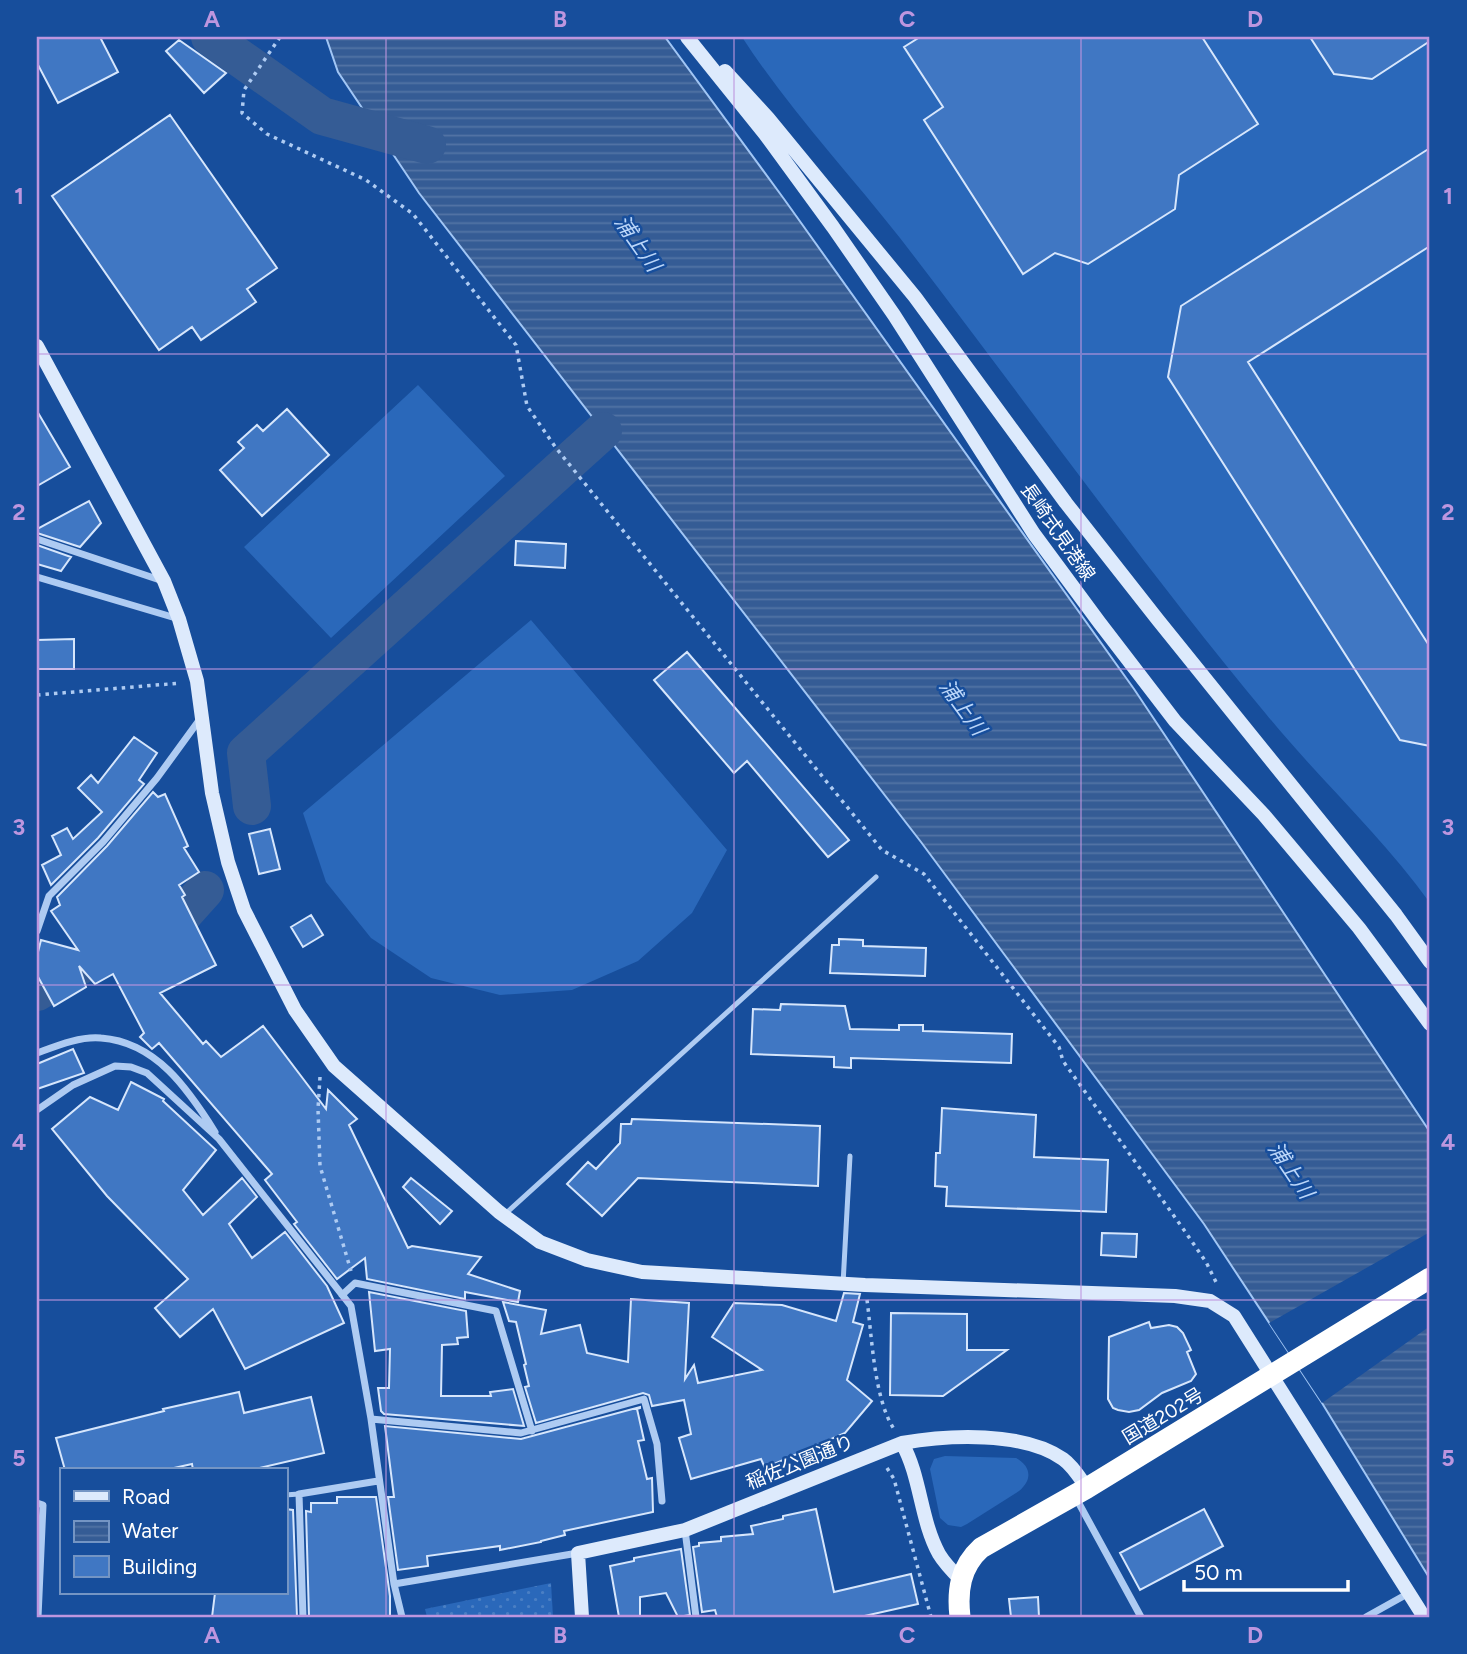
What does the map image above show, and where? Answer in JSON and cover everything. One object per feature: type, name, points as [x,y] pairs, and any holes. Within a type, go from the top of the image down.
[{"type":"highway","name":"国道202号","points":[[960,1617],[961,1580],[970,1560],[981,1548],[1081,1491],[1430,1278]]},
{"type":"street","name":"長崎式見港線","points":[[687,37],[765,134],[833,227],[894,315],[1034,534],[1175,721],[1264,815],[1359,928],[1430,1024]]},
{"type":"street","name":"長崎式見港線","points":[[693,37],[768,118],[915,297],[1066,503],[1430,962]]},
{"type":"street","points":[[37,346],[164,581],[179,619],[197,681],[212,793],[228,862],[244,909],[295,1010],[334,1066],[504,1215],[540,1242],[587,1260],[642,1272],[865,1285],[1175,1296],[1210,1301],[1234,1316],[1424,1617]]},
{"type":"street","points":[[37,539],[164,581]]},
{"type":"street","points":[[37,577],[179,619]]},
{"type":"street","points":[[37,930],[49,897],[103,842],[156,778],[202,716]]},
{"type":"street","points":[[37,1053],[61,1044],[99,1037],[139,1049],[158,1060],[177,1078],[219,1139],[351,1306],[371,1419],[394,1584],[402,1617]]},
{"type":"street","points":[[37,1110],[73,1084],[115,1066],[131,1067],[147,1073],[219,1139]]},
{"type":"street","points":[[342,1295],[355,1283],[496,1311],[532,1431]]},
{"type":"street","points":[[371,1419],[522,1433],[644,1399],[657,1444],[662,1501]]},
{"type":"street","name":"稲佐公園通り","points":[[578,1553],[685,1530],[902,1443],[962,1438],[1027,1443],[1063,1459],[1081,1491]]},
{"type":"street","points":[[902,1443],[911,1460],[935,1543],[944,1562],[961,1580]]},
{"type":"street","points":[[303,1617],[299,1494],[379,1481]]},
{"type":"street","points":[[1081,1491],[1141,1617]]},
{"type":"street","points":[[37,1503],[43,1505],[38,1617]]},
{"type":"street","points":[[685,1530],[696,1617]]},
{"type":"street","points":[[394,1584],[578,1553],[582,1617]]},
{"type":"street","points":[[1366,1617],[1409,1593]]},
{"type":"lane","points":[[504,1215],[876,877]]},
{"type":"lane","points":[[843,1284],[850,1156]]},
{"type":"lane","points":[[287,1495],[299,1494]]},
{"type":"path","points":[[280,37],[244,90],[242,113],[267,134],[366,180],[413,214],[516,345],[527,406],[556,448],[882,850],[924,874],[1059,1047],[1063,1060],[1206,1262],[1234,1316]]},
{"type":"path","points":[[37,695],[197,681]]},
{"type":"path","points":[[318,1109],[320,1166],[349,1261]]},
{"type":"path","points":[[865,1285],[881,1399],[886,1417],[902,1443]]},
{"type":"path","points":[[877,1451],[894,1479],[931,1617]]},
{"type":"shaded area","points":[[742,37],[1430,37],[1430,903],[1391,854],[1286,738],[1219,656],[900,238],[818,139]]},
{"type":"shaded area","points":[[418,385],[505,476],[331,638],[244,547]]},
{"type":"shaded area","points":[[531,620],[727,850],[692,913],[638,961],[572,990],[500,995],[431,978],[371,938],[326,882],[303,813]]},
{"type":"shaded area","points":[[945,1456],[1016,1458],[1025,1465],[1028,1478],[1019,1491],[967,1524],[961,1527],[948,1525],[940,1518],[930,1469],[934,1459]]},
{"type":"shaded area","points":[[551,1583],[553,1617],[427,1617],[425,1609]]},
{"type":"water","name":"浦上川","points":[[326,37],[665,37],[784,199],[1134,689],[1430,1132],[1430,1579],[1322,1403],[1204,1224],[921,842],[419,193],[338,72]]},
{"type":"pier","points":[[1430,1232],[1430,1326],[1322,1403],[1269,1323]]},
{"type":"building","points":[[37,37],[100,37],[118,72],[58,103],[37,63]]},
{"type":"building","points":[[920,37],[1202,37],[1258,124],[1179,175],[1175,209],[1088,264],[1055,253],[1023,274],[924,120],[943,107],[904,47]]},
{"type":"building","points":[[1310,37],[1430,37],[1430,41],[1372,79],[1334,74]]},
{"type":"building","points":[[179,40],[226,73],[204,93],[166,51]]},
{"type":"building","points":[[170,115],[277,268],[247,289],[256,302],[201,340],[192,327],[159,350],[52,196]]},
{"type":"building","points":[[1430,148],[1430,246],[1248,362],[1430,647],[1430,746],[1400,740],[1168,377],[1181,306]]},
{"type":"building","points":[[287,409],[329,455],[262,516],[220,470],[244,448],[238,442],[257,425],[263,431]]},
{"type":"building","points":[[37,411],[70,467],[37,486]]},
{"type":"building","points":[[89,501],[101,523],[80,547],[37,533],[37,529]]},
{"type":"building","points":[[516,541],[566,544],[565,568],[515,565]]},
{"type":"building","points":[[37,545],[71,557],[61,571],[37,564]]},
{"type":"building","points":[[74,639],[74,669],[37,669],[37,640]]},
{"type":"building","points":[[687,652],[849,840],[828,857],[747,761],[734,773],[654,680]]},
{"type":"building","points":[[134,737],[157,753],[139,780],[144,784],[98,838],[51,885],[42,865],[61,855],[52,836],[67,828],[73,839],[102,812],[78,788],[91,775],[98,783]]},
{"type":"building","points":[[153,792],[158,797],[165,794],[188,846],[184,848],[199,872],[179,885],[185,895],[182,897],[216,965],[160,993],[203,1044],[206,1041],[221,1057],[263,1026],[326,1109],[328,1090],[357,1119],[349,1125],[408,1248],[412,1246],[481,1257],[468,1274],[520,1291],[518,1302],[465,1292],[465,1299],[367,1279],[365,1258],[337,1279],[294,1224],[297,1222],[265,1180],[272,1174],[159,1043],[152,1049],[140,1037],[144,1033],[113,974],[95,984],[79,966],[86,987],[54,1006],[37,975],[37,956],[41,940],[78,950],[51,911],[60,905],[57,897],[107,846]]},
{"type":"building","points":[[270,829],[280,869],[259,874],[249,834]]},
{"type":"building","points":[[311,915],[323,935],[303,947],[291,927]]},
{"type":"building","points":[[839,939],[863,940],[863,946],[926,948],[925,976],[830,973],[832,945],[839,945]]},
{"type":"building","points":[[781,1004],[845,1006],[850,1029],[899,1030],[899,1025],[923,1025],[923,1031],[1012,1034],[1011,1063],[851,1058],[851,1068],[834,1067],[834,1057],[751,1054],[753,1009],[780,1010]]},
{"type":"building","points":[[73,1049],[84,1073],[37,1089],[37,1064]]},
{"type":"building","points":[[131,1082],[164,1099],[163,1101],[216,1150],[183,1190],[203,1215],[242,1178],[257,1197],[229,1224],[252,1258],[285,1232],[327,1286],[344,1323],[245,1369],[213,1309],[180,1337],[155,1308],[188,1279],[107,1196],[52,1129],[90,1097],[118,1110]]},
{"type":"building","points":[[942,1108],[1036,1115],[1034,1157],[1108,1160],[1106,1212],[946,1206],[947,1187],[935,1186]]},
{"type":"building","points":[[632,1119],[820,1126],[818,1186],[638,1178],[602,1216],[567,1184],[588,1162],[596,1169],[620,1143],[621,1124],[631,1124]]},
{"type":"building","points":[[411,1178],[452,1211],[440,1224],[403,1187]]},
{"type":"building","points":[[1102,1233],[1137,1234],[1136,1257],[1101,1255]]},
{"type":"building","points":[[369,1292],[466,1311],[468,1337],[457,1338],[458,1344],[442,1345],[441,1396],[491,1396],[490,1392],[513,1389],[524,1426],[384,1414],[381,1411],[378,1388],[389,1388],[390,1349],[375,1351]]},
{"type":"building","points":[[844,1293],[860,1294],[853,1322],[863,1325],[847,1380],[872,1401],[845,1433],[765,1468],[761,1459],[691,1479],[679,1438],[691,1434],[684,1400],[652,1406],[649,1395],[643,1393],[536,1423],[525,1387],[529,1386],[524,1365],[526,1364],[516,1322],[509,1321],[503,1302],[546,1310],[541,1334],[580,1325],[587,1353],[628,1362],[631,1299],[689,1303],[685,1379],[694,1365],[698,1383],[762,1370],[712,1337],[734,1303],[782,1305],[836,1321]]},
{"type":"building","points":[[891,1313],[967,1314],[967,1350],[1007,1350],[943,1396],[890,1395]]},
{"type":"building","points":[[1149,1322],[1151,1328],[1169,1325],[1177,1327],[1183,1333],[1191,1350],[1187,1352],[1196,1374],[1191,1381],[1162,1393],[1139,1410],[1118,1410],[1113,1408],[1108,1399],[1109,1337]]},
{"type":"building","points":[[239,1392],[244,1413],[311,1397],[324,1453],[260,1468],[193,1468],[192,1464],[174,1468],[64,1468],[56,1438],[164,1411],[163,1409]]},
{"type":"building","points":[[640,1407],[637,1409],[644,1440],[638,1441],[647,1479],[652,1478],[653,1512],[564,1531],[565,1535],[500,1550],[500,1546],[427,1556],[428,1566],[398,1570],[388,1497],[394,1497],[385,1426],[521,1439]]},
{"type":"building","points":[[337,1497],[376,1497],[390,1596],[390,1617],[309,1617],[306,1511],[311,1512],[311,1503],[337,1503]]},
{"type":"building","points":[[287,1509],[293,1510],[297,1617],[212,1617],[215,1594],[287,1594]]},
{"type":"building","points":[[816,1509],[834,1592],[911,1574],[918,1604],[860,1617],[717,1617],[715,1610],[702,1612],[693,1547],[699,1546],[699,1543],[721,1541],[721,1537],[753,1534],[751,1526]]},
{"type":"building","points":[[1204,1509],[1223,1546],[1140,1590],[1120,1553]]},
{"type":"building","points":[[681,1549],[690,1615],[678,1617],[666,1593],[640,1597],[640,1617],[619,1617],[610,1566],[634,1561],[634,1558]]},
{"type":"building","points":[[1038,1597],[1039,1617],[1011,1617],[1009,1599]]},
{"type":"waterway","points":[[210,37],[322,116],[427,145]]},
{"type":"waterway","points":[[252,806],[246,753],[603,431]]},
{"type":"waterway","points":[[143,934],[179,919],[205,890]]},
{"type":"waterway","points":[[37,992],[89,960]]}]
